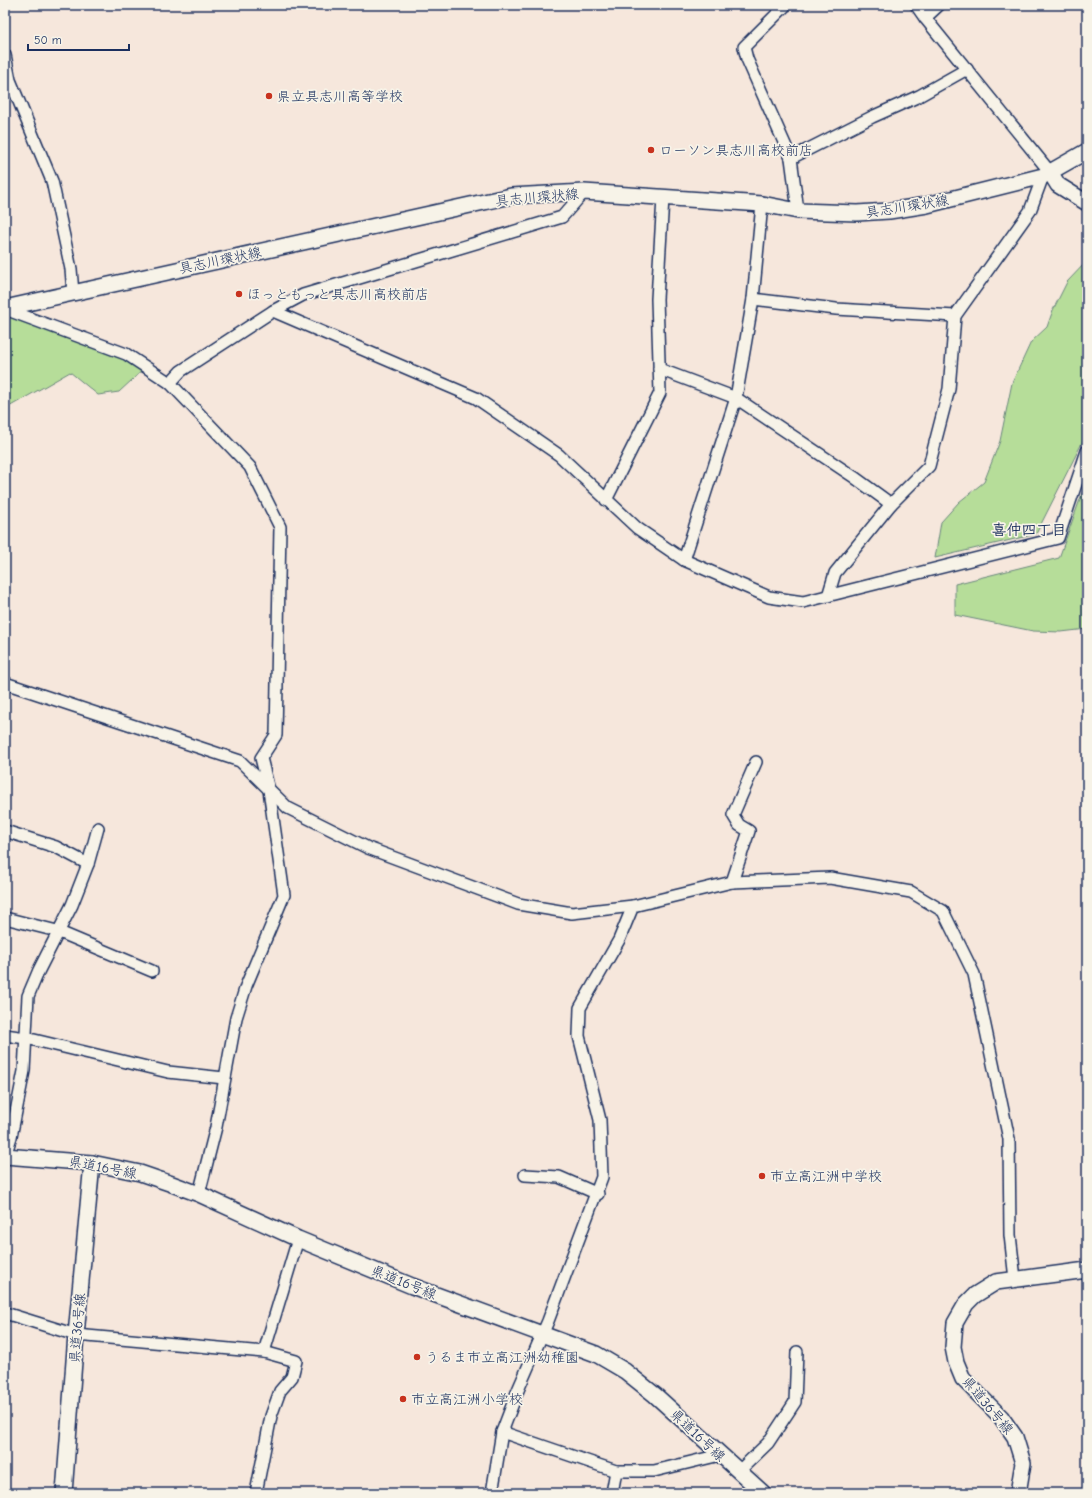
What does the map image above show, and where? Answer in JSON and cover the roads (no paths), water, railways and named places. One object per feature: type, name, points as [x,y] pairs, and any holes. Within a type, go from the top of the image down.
[{"type":"main road","name":"具志川環状線","points":[[5,308],[511,196],[584,192],[762,204],[798,211],[857,213],[889,211],[927,204],[1047,174],[1087,151]]},
{"type":"main road","points":[[1047,174],[1058,185],[1087,203]]},
{"type":"main road","name":"県道16号線","points":[[5,1156],[92,1162],[140,1173],[199,1194],[298,1239],[419,1288],[596,1354],[625,1371],[655,1395],[738,1472],[763,1493]]},
{"type":"main road","name":"県道36号線","points":[[64,1493],[76,1335],[92,1162]]},
{"type":"main road","name":"県道36号線","points":[[1018,1493],[1023,1463],[1015,1437],[1001,1417],[963,1379],[956,1362],[953,1347],[955,1323],[966,1304],[975,1295],[996,1282],[1087,1270]]},
{"type":"street","points":[[786,5],[744,47],[750,66],[791,158],[798,211]]},
{"type":"street","points":[[828,596],[836,573],[891,504],[929,466],[949,389],[955,316],[1030,211],[1047,174],[966,69],[924,18],[916,5]]},
{"type":"street","points":[[924,18],[939,5]]},
{"type":"street","points":[[5,55],[10,80],[52,181],[71,269],[73,292]]},
{"type":"street","points":[[791,158],[872,117],[919,96],[966,69]]},
{"type":"street","points":[[170,383],[181,371],[273,311],[303,295],[562,217],[584,192]]},
{"type":"street","points":[[606,500],[660,393],[657,299],[663,198]]},
{"type":"street","points":[[684,560],[736,398],[753,299],[762,204]]},
{"type":"street","points":[[753,299],[836,309],[955,316]]},
{"type":"street","points":[[5,308],[126,354],[170,383],[250,467],[280,527],[276,735],[261,758],[269,790],[284,895],[246,986],[236,1018],[216,1127],[199,1194]]},
{"type":"street","points":[[273,311],[476,398],[559,455],[637,528],[684,560],[769,597],[803,602],[1058,538],[1087,451]]},
{"type":"street","points":[[659,369],[736,398],[854,477],[891,504]]},
{"type":"street","points":[[5,682],[240,761],[288,808],[368,848],[518,904],[572,913],[633,906],[732,882],[830,878],[911,892],[942,911],[974,974],[1009,1139],[1010,1235],[1015,1280]]},
{"type":"street","points":[[732,882],[749,831],[739,825],[733,815],[756,762]]},
{"type":"street","points":[[5,1156],[11,1137],[22,1079],[28,996],[57,931],[72,905],[88,864],[98,828]]},
{"type":"street","points":[[5,832],[56,847],[88,864]]},
{"type":"street","points":[[492,1493],[502,1432],[598,1194],[602,1177],[600,1120],[579,1036],[580,1008],[620,940],[633,906]]},
{"type":"street","points":[[5,918],[57,931],[152,971]]},
{"type":"street","points":[[5,1035],[26,1038],[168,1072],[224,1078]]},
{"type":"street","points":[[525,1175],[559,1177],[598,1194]]},
{"type":"street","points":[[264,1352],[298,1239]]},
{"type":"street","points":[[5,1313],[76,1335],[264,1352],[296,1361],[292,1377],[280,1391],[271,1416],[256,1493]]},
{"type":"street","points":[[738,1472],[768,1443],[795,1402],[797,1352]]},
{"type":"street","points":[[502,1432],[616,1471],[654,1471],[720,1455]]},
{"type":"street","points":[[612,1493],[616,1471]]},
{"type":"place","name":"県立具志川高等学校","points":[[269,96]]},
{"type":"place","name":"ローソン具志川高校前店","points":[[651,150]]},
{"type":"place","name":"ほっともっと具志川高校前店","points":[[239,294]]},
{"type":"place","name":"市立高江洲中学校","points":[[762,1176]]},
{"type":"place","name":"うるま市立高江洲幼稚園","points":[[417,1357]]},
{"type":"place","name":"市立高江洲小学校","points":[[403,1399]]},
{"type":"district","name":"喜仲四丁目","points":[[1029,530]]}]
